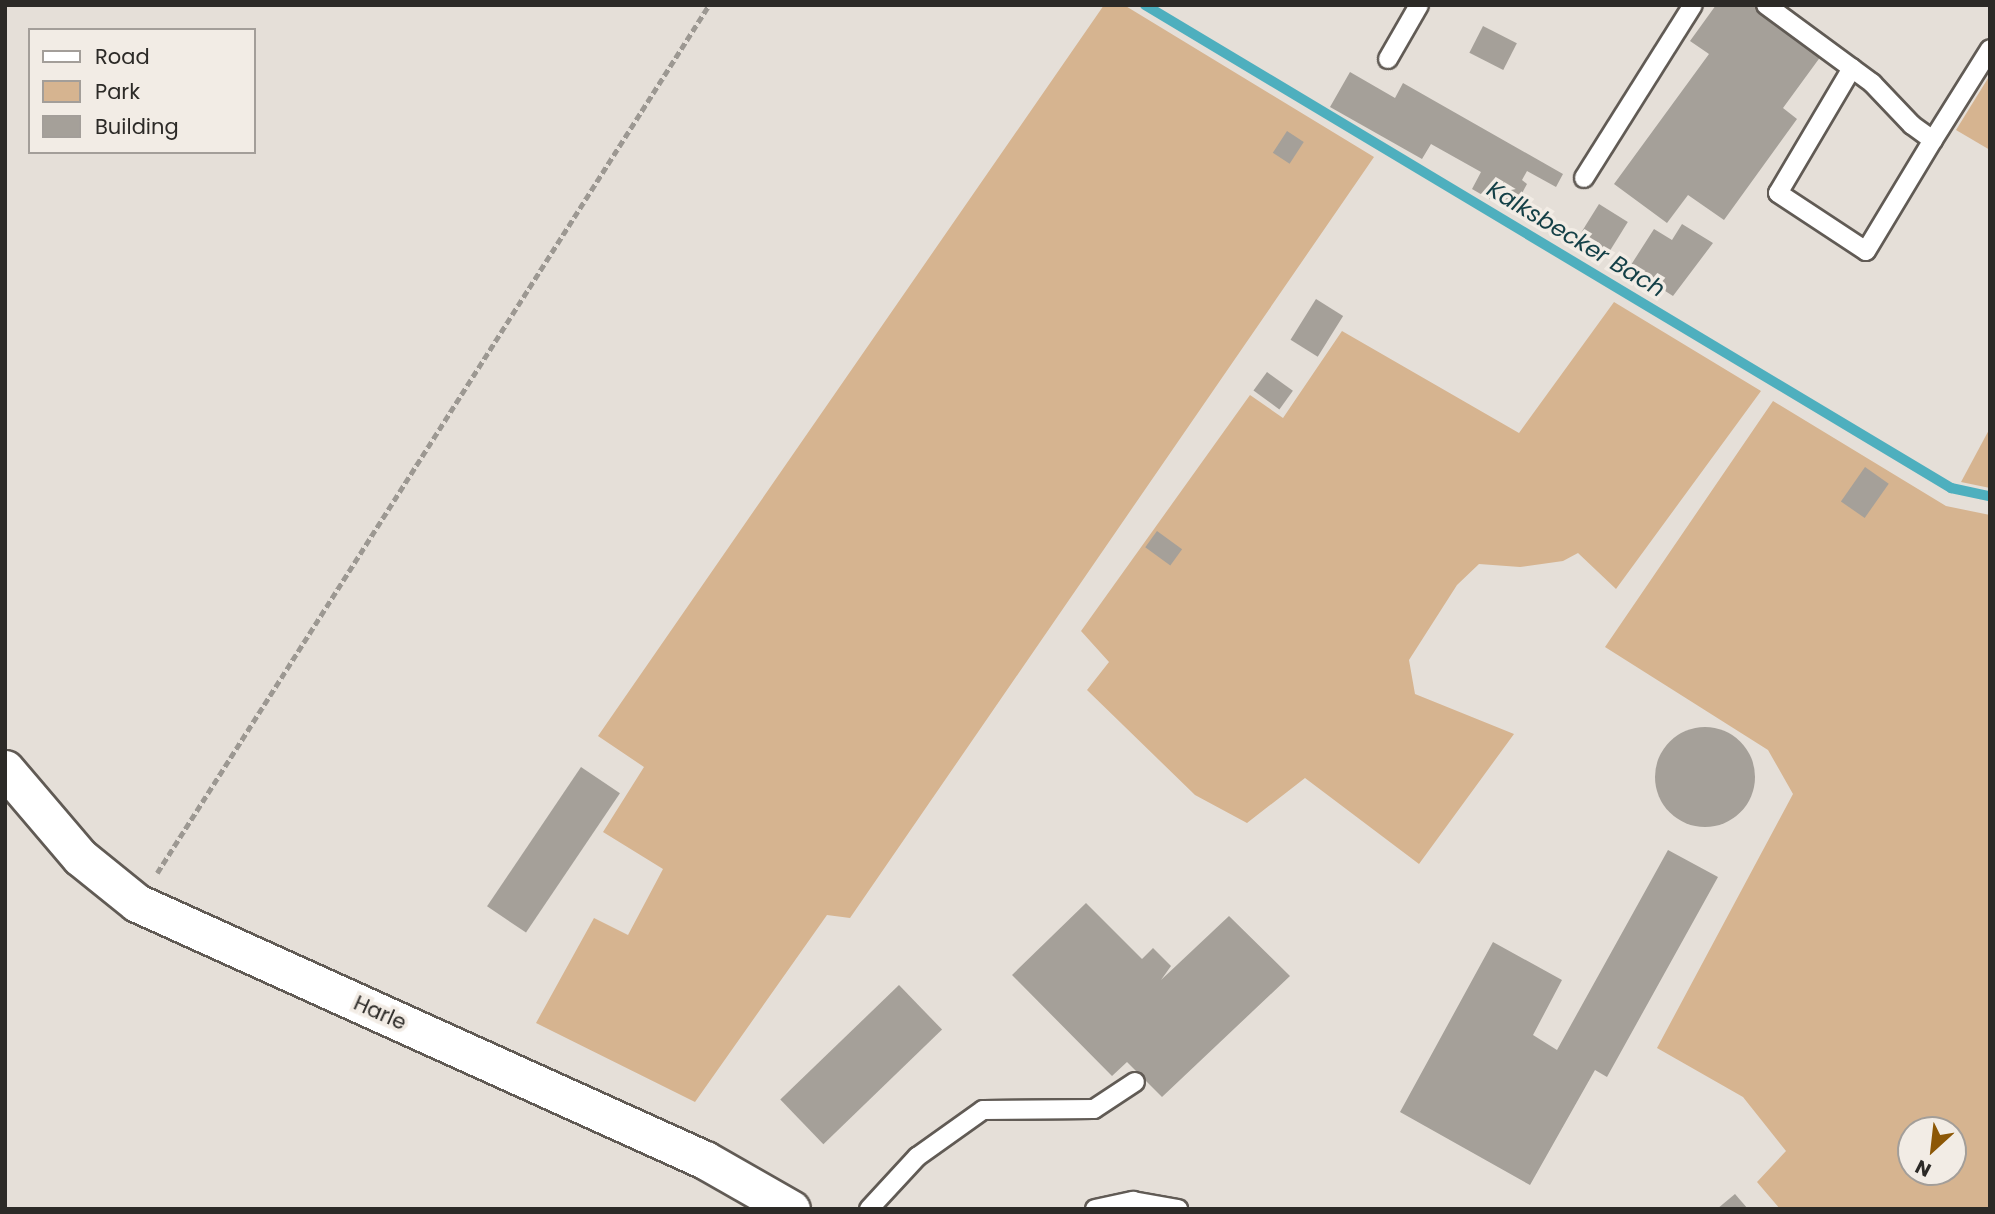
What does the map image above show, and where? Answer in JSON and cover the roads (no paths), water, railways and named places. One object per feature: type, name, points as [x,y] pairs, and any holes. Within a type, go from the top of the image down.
[{"type":"street","name":"Harle","points":[[5,769],[80,857],[138,903],[705,1160],[791,1209]]},
{"type":"lane","points":[[1388,59],[1419,5]]},
{"type":"lane","points":[[1584,178],[1693,5]]},
{"type":"lane","points":[[1766,5],[1852,68],[1933,140]]},
{"type":"lane","points":[[1852,68],[1778,193],[1866,251],[1990,49]]},
{"type":"lane","points":[[869,1209],[917,1157],[983,1110],[1094,1109],[1135,1082]]},
{"type":"lane","points":[[1095,1209],[1133,1201],[1178,1209]]},
{"type":"waterway","name":"Kalksbecker Bach","points":[[1145,5],[1951,488],[1990,496]]}]
